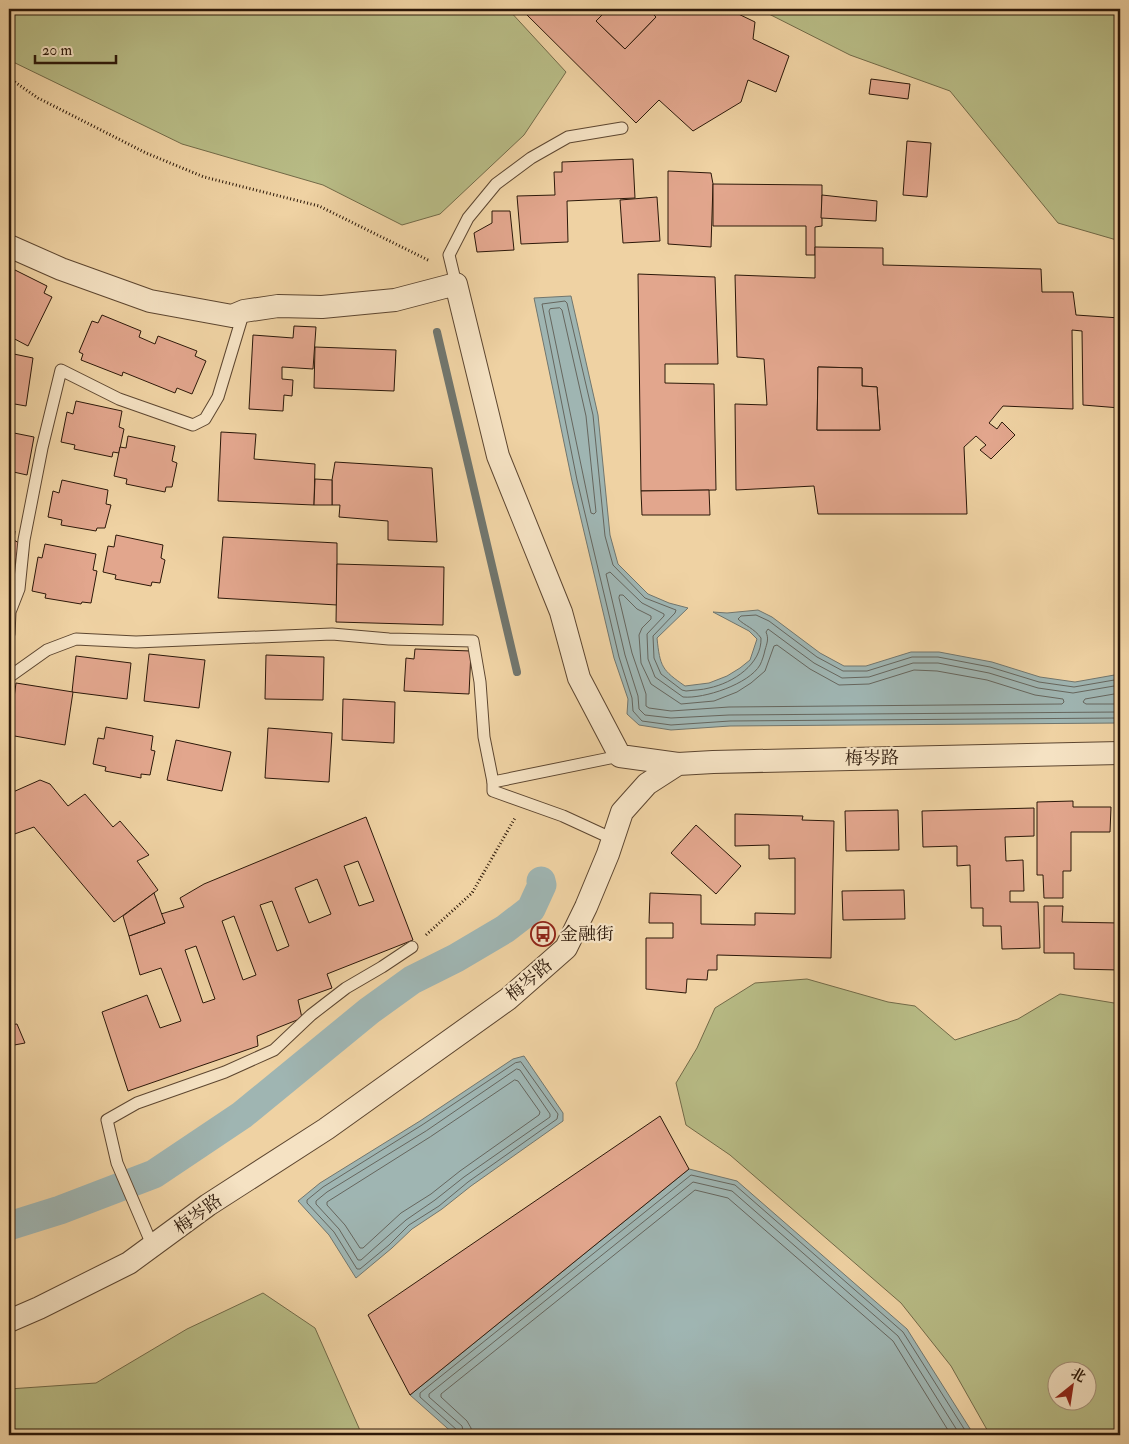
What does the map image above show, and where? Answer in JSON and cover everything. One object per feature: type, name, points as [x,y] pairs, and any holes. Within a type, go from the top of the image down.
[{"type":"street","points":[[9,246],[61,269],[150,301],[232,316],[244,311],[278,306],[322,307],[395,300],[456,284],[498,456],[561,612],[579,678],[620,756],[678,764]]},
{"type":"street","name":"梅岑路","points":[[9,1321],[40,1308],[129,1263],[208,1205],[326,1129],[508,999],[566,948],[586,907],[622,812],[647,784],[678,764],[1120,753]]},
{"type":"lane","points":[[456,284],[449,255],[468,218],[496,184],[531,158],[568,137],[622,128]]},
{"type":"lane","points":[[9,634],[10,612],[19,589],[24,540],[42,448],[61,370],[119,399],[193,425],[205,419],[218,396],[244,311]]},
{"type":"lane","points":[[9,677],[47,650],[76,639],[136,642],[332,634],[389,639],[473,642],[480,682],[484,737],[493,791],[562,816],[613,839]]},
{"type":"lane","points":[[493,782],[620,756]]},
{"type":"lane","points":[[153,1247],[117,1163],[107,1120],[138,1103],[225,1072],[274,1050],[311,1015],[346,988],[412,947]]},
{"type":"path","points":[[9,78],[38,98],[146,153],[196,174],[318,206],[426,258],[456,284]]},
{"type":"path","points":[[412,947],[472,893],[524,802]]},
{"type":"green space","points":[[9,9],[508,9],[566,72],[524,135],[440,214],[402,225],[323,185],[182,144],[9,60]]},
{"type":"green space","points":[[759,9],[1120,9],[1120,241],[1058,223],[950,91],[850,55]]},
{"type":"green space","points":[[807,979],[888,1002],[915,1006],[955,1040],[1018,1019],[1060,994],[1120,1004],[1120,1435],[990,1435],[951,1366],[901,1303],[730,1155],[686,1125],[676,1083],[697,1048],[715,1008],[755,983]]},
{"type":"green space","points":[[263,1293],[315,1328],[362,1435],[9,1435],[9,1389],[96,1383],[187,1329]]},
{"type":"water","points":[[571,296],[598,415],[610,535],[618,564],[648,594],[669,603],[688,608],[657,638],[661,662],[677,681],[685,686],[709,683],[727,676],[750,660],[757,639],[749,631],[713,612],[727,613],[758,610],[772,617],[820,653],[844,666],[866,666],[911,652],[939,652],[992,662],[1040,677],[1075,682],[1120,674],[1120,723],[730,726],[671,730],[639,725],[627,714],[628,699],[614,658],[572,481],[534,298]]},
{"type":"water","points":[[524,1056],[563,1113],[563,1121],[412,1229],[356,1278],[329,1235],[298,1201],[320,1183],[420,1121],[513,1059]]},
{"type":"water","points":[[689,1169],[737,1181],[907,1329],[974,1435],[455,1435],[410,1395]]},
{"type":"building","points":[[527,9],[608,9],[596,21],[625,49],[656,17],[648,9],[728,9],[755,22],[753,39],[789,56],[776,92],[748,80],[741,102],[693,131],[659,100],[636,123],[524,12]]},
{"type":"building","points":[[608,9],[648,9],[656,17],[625,49],[596,21]]},
{"type":"building","points":[[871,79],[910,84],[908,99],[869,94]]},
{"type":"building","points":[[907,141],[931,143],[927,197],[903,195]]},
{"type":"building","points":[[633,159],[635,198],[567,201],[568,242],[521,244],[517,196],[555,195],[554,172],[562,172],[562,162]]},
{"type":"building","points":[[668,171],[711,173],[713,184],[711,247],[668,244]]},
{"type":"building","points":[[713,184],[822,185],[822,226],[815,227],[815,255],[806,255],[806,226],[713,226]]},
{"type":"building","points":[[822,195],[877,201],[876,221],[821,218]]},
{"type":"building","points":[[657,197],[660,241],[623,243],[620,200]]},
{"type":"building","points":[[492,211],[510,211],[514,250],[477,252],[474,233],[492,223]]},
{"type":"building","points":[[815,247],[883,248],[883,265],[1041,269],[1042,292],[1073,292],[1076,315],[1120,318],[1120,408],[1083,405],[1082,331],[1072,330],[1073,409],[1003,406],[989,423],[997,429],[1002,422],[1015,435],[991,459],[980,450],[986,445],[976,436],[964,447],[967,514],[818,514],[814,486],[736,490],[735,404],[767,405],[764,359],[737,357],[735,275],[815,278]],"holes":[[[818,367],[862,368],[862,386],[877,387],[880,430],[817,430]]]},
{"type":"building","points":[[9,267],[47,286],[44,293],[52,297],[28,346],[9,336]]},
{"type":"building","points":[[638,274],[715,277],[718,364],[665,364],[665,383],[714,384],[716,490],[641,491]]},
{"type":"building","points":[[102,315],[141,331],[139,337],[155,344],[158,336],[197,351],[195,356],[206,361],[192,394],[177,388],[175,393],[123,372],[122,376],[81,360],[83,354],[79,352],[92,321],[98,323]]},
{"type":"building","points":[[294,326],[316,327],[313,369],[282,367],[282,379],[293,380],[292,396],[284,395],[283,411],[249,409],[253,335],[293,338]]},
{"type":"building","points":[[315,347],[396,350],[394,391],[314,388]]},
{"type":"building","points":[[9,353],[33,358],[26,406],[9,403]]},
{"type":"building","points":[[818,367],[862,368],[862,386],[877,387],[880,430],[817,430]]},
{"type":"building","points":[[76,401],[122,411],[119,427],[124,429],[119,453],[113,452],[112,457],[74,449],[75,445],[61,442],[67,412],[73,414]]},
{"type":"building","points":[[9,432],[34,437],[27,475],[9,471]]},
{"type":"building","points":[[221,432],[256,434],[254,459],[315,464],[314,505],[218,501]]},
{"type":"building","points":[[128,436],[175,446],[172,461],[177,463],[172,487],[166,487],[165,492],[126,484],[127,479],[114,476],[120,447],[126,448]]},
{"type":"building","points":[[335,462],[432,468],[437,542],[388,540],[388,521],[339,517],[340,505],[332,505],[332,480]]},
{"type":"building","points":[[315,479],[332,480],[332,505],[314,505]]},
{"type":"building","points":[[62,480],[108,490],[106,504],[111,505],[105,528],[97,528],[96,531],[61,525],[62,520],[48,517],[53,491],[59,493]]},
{"type":"building","points":[[709,490],[710,515],[642,515],[641,491]]},
{"type":"building","points":[[9,530],[15,531],[14,540],[19,543],[13,578],[9,577]]},
{"type":"building","points":[[116,535],[163,545],[161,558],[165,560],[160,583],[152,582],[151,586],[115,579],[116,575],[103,572],[108,546],[114,547]]},
{"type":"building","points":[[223,537],[337,543],[337,605],[218,598]]},
{"type":"building","points":[[45,544],[96,554],[93,570],[97,571],[91,603],[82,602],[81,604],[45,598],[46,594],[32,591],[38,557],[42,558]]},
{"type":"building","points":[[337,564],[444,567],[443,625],[336,622]]},
{"type":"building","points":[[415,649],[471,651],[469,694],[404,691],[406,658],[414,659]]},
{"type":"building","points":[[149,654],[205,660],[199,708],[144,701]]},
{"type":"building","points":[[266,655],[324,657],[323,700],[265,699]]},
{"type":"building","points":[[76,656],[131,663],[127,699],[72,692]]},
{"type":"building","points":[[16,683],[73,692],[65,745],[9,735]]},
{"type":"building","points":[[343,699],[395,702],[394,743],[342,740]]},
{"type":"building","points":[[106,727],[153,736],[151,750],[155,751],[150,775],[141,774],[141,778],[105,771],[106,767],[93,764],[98,738],[104,739]]},
{"type":"building","points":[[268,728],[332,733],[329,782],[265,778]]},
{"type":"building","points":[[176,740],[231,752],[222,791],[167,780]]},
{"type":"building","points":[[40,780],[50,784],[68,806],[85,794],[113,827],[120,821],[149,855],[137,861],[158,890],[114,922],[34,827],[9,836],[9,783],[13,792]]},
{"type":"building","points":[[1073,801],[1073,807],[1111,807],[1110,832],[1071,832],[1071,871],[1063,871],[1063,898],[1044,898],[1043,875],[1037,875],[1037,802]]},
{"type":"building","points":[[1034,808],[1034,836],[1005,837],[1006,861],[1023,860],[1024,891],[1010,891],[1010,902],[1038,902],[1040,948],[1002,949],[1001,926],[983,926],[983,908],[971,908],[970,865],[957,866],[957,846],[923,847],[922,811]]},
{"type":"building","points":[[898,810],[899,850],[846,851],[845,811]]},
{"type":"building","points":[[735,814],[803,816],[802,820],[834,821],[831,958],[717,955],[717,970],[708,970],[707,980],[687,979],[686,993],[646,989],[646,938],[673,938],[673,923],[649,923],[650,893],[701,895],[701,924],[755,925],[755,913],[795,914],[795,858],[769,859],[769,845],[735,846]]},
{"type":"building","points":[[366,817],[413,940],[327,974],[332,988],[298,1000],[302,1018],[257,1036],[258,1046],[128,1091],[102,1012],[147,995],[160,1028],[181,1021],[161,968],[140,975],[129,936],[165,923],[161,914],[184,907],[180,898],[204,884]],"holes":[[[358,861],[374,901],[359,906],[344,866]],[[317,879],[331,914],[309,923],[295,888]],[[272,901],[289,946],[277,951],[260,905]],[[234,916],[256,975],[243,980],[222,921]],[[196,946],[215,999],[203,1003],[185,950]]]},
{"type":"building","points":[[696,825],[741,866],[716,894],[671,853]]},
{"type":"building","points":[[904,890],[905,919],[843,920],[842,891]]},
{"type":"building","points":[[154,893],[165,923],[129,936],[123,916]]},
{"type":"building","points":[[1044,906],[1063,906],[1062,922],[1120,923],[1120,970],[1074,969],[1074,953],[1044,953]]},
{"type":"building","points":[[17,1024],[25,1043],[9,1046],[9,1025]]},
{"type":"building","points":[[660,1116],[689,1169],[410,1395],[368,1315]]},
{"type":"waterway","points":[[437,332],[517,672]]},
{"type":"waterway","points":[[9,1226],[60,1210],[154,1174],[242,1115],[369,1011],[412,980],[456,958],[505,929],[531,909],[542,885],[541,881]]},
{"type":"place","name":"金融街","points":[[543,934]]}]
